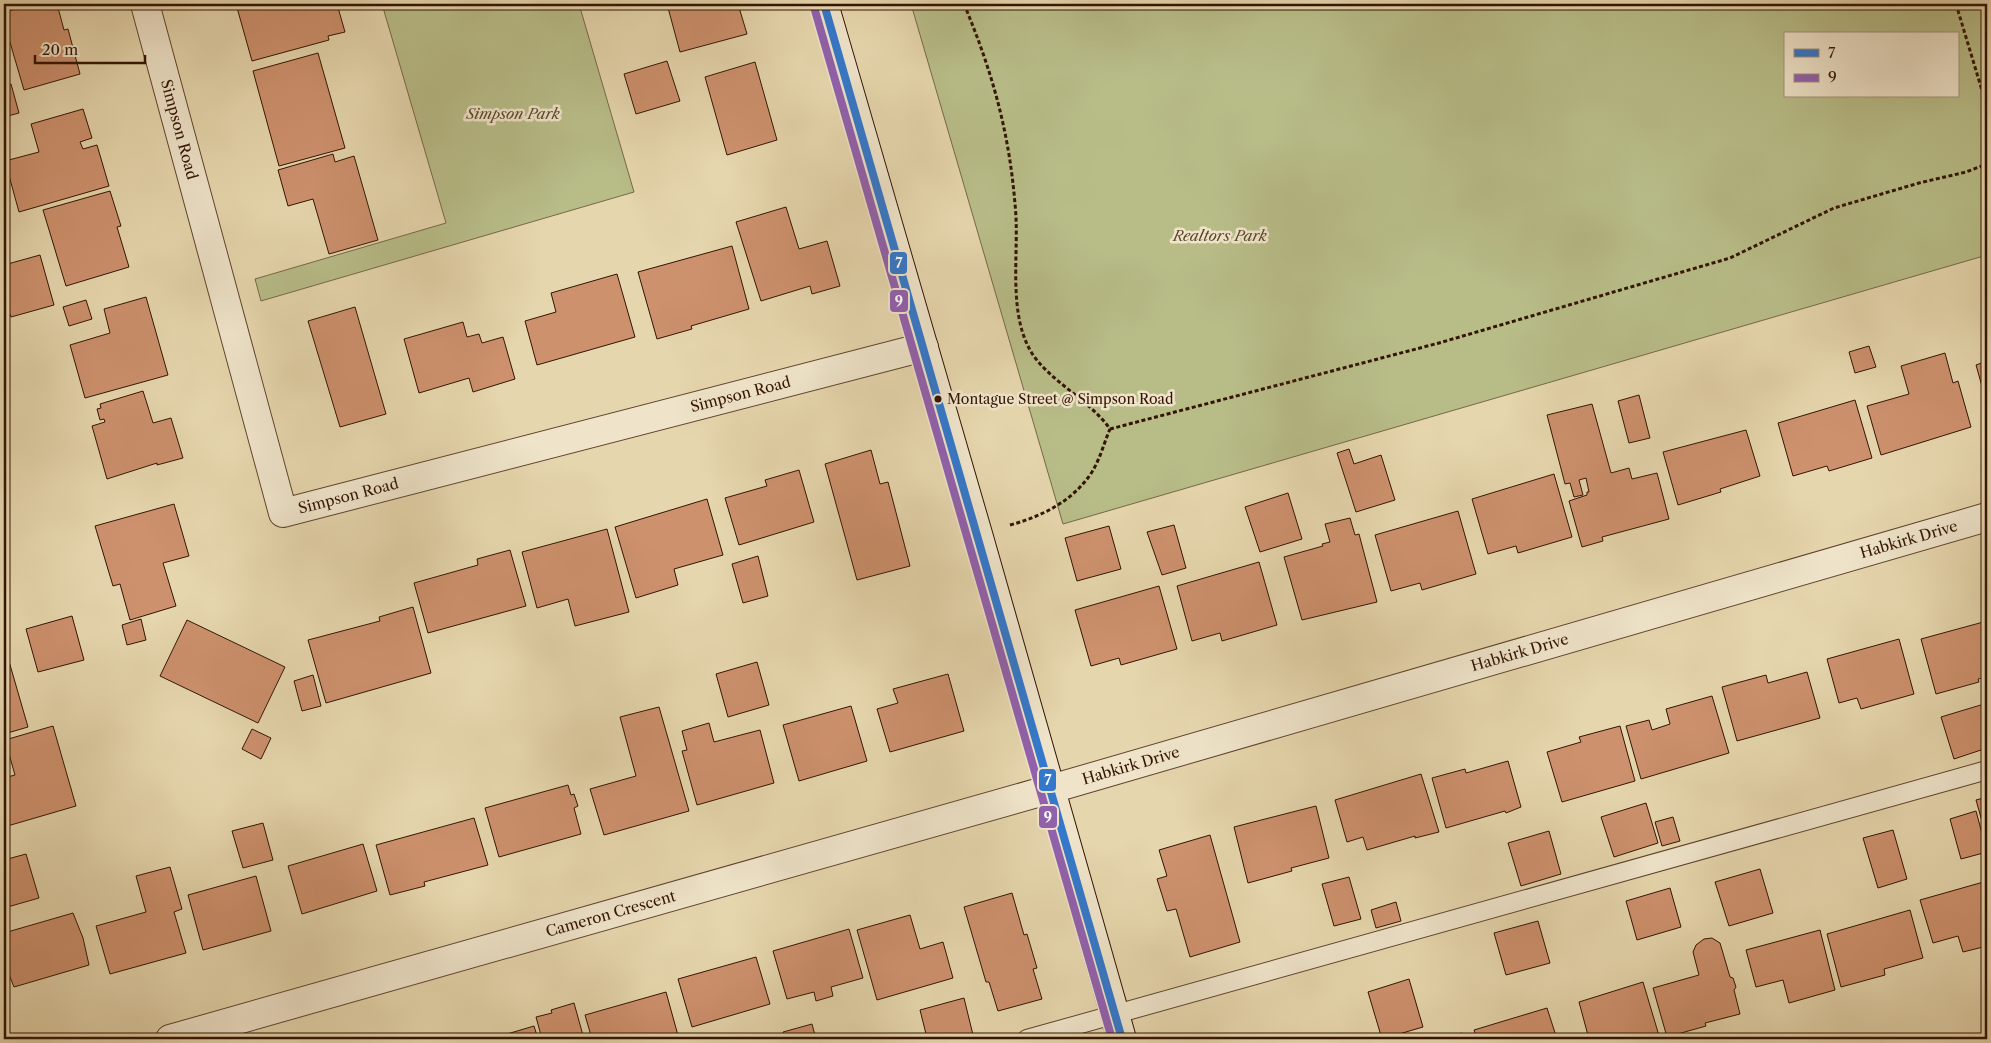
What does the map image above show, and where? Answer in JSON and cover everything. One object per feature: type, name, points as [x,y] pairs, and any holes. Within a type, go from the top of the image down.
[{"type":"street","name":"Simpson Road","points":[[145,4],[283,513],[924,347]]},
{"type":"street","points":[[824,4],[1122,1039]]},
{"type":"street","name":"Habkirk Drive","points":[[1051,789],[1987,517]]},
{"type":"street","name":"Cameron Crescent","points":[[170,1039],[1051,789]]},
{"type":"lane","points":[[1027,1039],[1987,770]]},
{"type":"path","points":[[964,4],[992,78],[1009,147],[1016,206],[1017,284],[1020,324],[1031,351],[1054,377],[1100,415],[1110,429]]},
{"type":"path","points":[[1956,4],[1987,107]]},
{"type":"path","points":[[1110,429],[1439,343],[1730,258],[1834,208],[1919,183],[1966,172],[1987,164]]},
{"type":"path","points":[[978,534],[1034,518],[1070,498],[1092,471],[1110,429]]},
{"type":"green space","name":"Simpson Park","points":[[382,4],[579,4],[634,192],[261,301],[255,279],[446,223]]},
{"type":"green space","name":"Realtors Park","points":[[911,4],[1987,4],[1987,255],[1063,524]]},
{"type":"building","points":[[33,4],[57,4],[64,30],[68,29],[80,74],[24,90],[4,22],[4,12]]},
{"type":"building","points":[[236,4],[337,4],[345,32],[328,36],[329,40],[252,61]]},
{"type":"building","points":[[667,4],[738,4],[747,34],[680,52]]},
{"type":"building","points":[[318,53],[345,148],[279,166],[253,71]]},
{"type":"building","points":[[667,61],[680,101],[636,114],[624,74]]},
{"type":"building","points":[[755,62],[777,140],[727,155],[705,77]]},
{"type":"building","points":[[11,84],[19,113],[4,117],[4,86]]},
{"type":"building","points":[[83,109],[92,138],[80,142],[83,149],[97,145],[109,186],[19,212],[5,161],[39,152],[31,124]]},
{"type":"building","points":[[333,154],[335,162],[354,156],[378,240],[329,254],[313,199],[288,206],[278,170]]},
{"type":"building","points":[[110,191],[121,226],[117,227],[129,267],[66,286],[43,210]]},
{"type":"building","points":[[786,207],[799,249],[827,241],[840,286],[812,294],[810,286],[761,301],[736,222]]},
{"type":"building","points":[[732,246],[749,309],[691,326],[692,329],[657,339],[638,272]]},
{"type":"building","points":[[40,255],[54,305],[11,317],[10,314],[4,316],[4,265]]},
{"type":"building","points":[[617,274],[635,337],[537,365],[525,321],[556,312],[551,293]]},
{"type":"building","points":[[146,297],[168,375],[85,398],[70,345],[110,333],[104,309]]},
{"type":"building","points":[[86,300],[92,319],[69,326],[63,307]]},
{"type":"building","points":[[355,307],[386,414],[340,427],[308,321]]},
{"type":"building","points":[[463,322],[467,337],[479,334],[482,343],[503,337],[515,379],[473,392],[469,378],[419,393],[404,339]]},
{"type":"building","points":[[1869,346],[1876,367],[1855,373],[1849,352]]},
{"type":"building","points":[[1945,353],[1953,383],[1958,381],[1971,427],[1881,455],[1867,406],[1909,394],[1901,366]]},
{"type":"building","points":[[1987,361],[1987,404],[1976,365]]},
{"type":"building","points":[[143,391],[153,423],[171,418],[183,458],[157,465],[157,463],[107,479],[92,426],[105,422],[104,419],[100,420],[97,409],[101,408],[100,404]]},
{"type":"building","points":[[1639,395],[1650,438],[1629,443],[1618,401]]},
{"type":"building","points":[[1855,400],[1872,458],[1829,471],[1827,466],[1793,476],[1778,423]]},
{"type":"building","points":[[1592,404],[1611,473],[1629,468],[1632,479],[1657,473],[1669,519],[1602,537],[1603,541],[1582,547],[1569,501],[1587,495],[1587,492],[1589,492],[1586,478],[1579,480],[1583,495],[1574,497],[1570,483],[1565,484],[1547,415]]},
{"type":"building","points":[[1746,430],[1760,476],[1720,489],[1721,492],[1678,505],[1663,452]]},
{"type":"building","points":[[1349,449],[1354,464],[1381,455],[1395,500],[1356,512],[1337,453]]},
{"type":"building","points":[[871,450],[880,484],[888,482],[910,566],[857,580],[825,464]]},
{"type":"building","points":[[799,470],[814,522],[739,545],[725,498],[767,486],[765,480]]},
{"type":"building","points":[[1554,474],[1572,537],[1518,553],[1516,546],[1488,554],[1472,499]]},
{"type":"building","points":[[1288,493],[1302,539],[1260,552],[1245,507]]},
{"type":"building","points":[[707,499],[723,555],[674,569],[678,585],[636,598],[615,527]]},
{"type":"building","points":[[174,504],[189,556],[163,563],[176,606],[130,620],[120,584],[113,586],[95,526]]},
{"type":"building","points":[[1458,511],[1476,574],[1422,590],[1420,583],[1391,591],[1375,535]]},
{"type":"building","points":[[1350,518],[1355,535],[1359,534],[1377,602],[1302,620],[1284,557],[1323,546],[1322,544],[1330,542],[1325,524]]},
{"type":"building","points":[[1174,525],[1186,568],[1162,575],[1147,532]]},
{"type":"building","points":[[1109,526],[1121,569],[1077,581],[1065,538]]},
{"type":"building","points":[[607,529],[629,612],[575,626],[568,599],[537,608],[522,552]]},
{"type":"building","points":[[510,550],[526,606],[428,633],[414,583],[478,565],[477,559]]},
{"type":"building","points":[[758,556],[768,596],[743,603],[732,564]]},
{"type":"building","points":[[1259,562],[1277,625],[1222,641],[1220,633],[1192,641],[1177,586]]},
{"type":"building","points":[[1159,586],[1177,649],[1121,665],[1119,658],[1091,666],[1075,610]]},
{"type":"building","points":[[4,607],[9,626],[4,628]]},
{"type":"building","points":[[413,607],[431,673],[326,703],[308,640],[380,621],[379,617]]},
{"type":"building","points":[[72,616],[84,660],[38,672],[26,629]]},
{"type":"building","points":[[141,619],[146,640],[127,645],[122,625]]},
{"type":"building","points":[[187,620],[285,667],[258,723],[160,676]]},
{"type":"building","points":[[1987,621],[1987,677],[1978,679],[1979,682],[1936,694],[1921,639]]},
{"type":"building","points":[[1899,639],[1914,694],[1861,709],[1857,698],[1839,703],[1827,659]]},
{"type":"building","points":[[6,651],[28,727],[4,734],[4,652]]},
{"type":"building","points":[[757,662],[769,705],[728,717],[716,674]]},
{"type":"building","points":[[1807,672],[1820,718],[1737,741],[1722,687],[1766,675],[1768,683]]},
{"type":"building","points":[[948,674],[964,731],[890,752],[877,709],[898,703],[893,689]]},
{"type":"building","points":[[313,675],[321,706],[302,711],[294,681]]},
{"type":"building","points":[[1712,696],[1729,753],[1641,779],[1626,726],[1649,720],[1652,730],[1670,724],[1666,709]]},
{"type":"building","points":[[1984,704],[1987,713],[1987,748],[1954,759],[1941,717]]},
{"type":"building","points":[[851,706],[867,761],[799,781],[783,725]]},
{"type":"building","points":[[659,707],[689,811],[604,835],[590,789],[636,776],[620,717]]},
{"type":"building","points":[[709,723],[714,742],[760,730],[774,783],[697,805],[682,751],[687,750],[682,731]]},
{"type":"building","points":[[53,726],[76,806],[4,827],[4,778],[15,775],[5,740]]},
{"type":"building","points":[[1620,726],[1635,781],[1562,802],[1547,752],[1581,742],[1579,737]]},
{"type":"building","points":[[252,729],[271,738],[261,759],[242,749]]},
{"type":"building","points":[[1508,761],[1521,807],[1506,813],[1505,811],[1446,828],[1432,778],[1465,769],[1466,773]]},
{"type":"building","points":[[1421,774],[1439,832],[1415,838],[1415,836],[1367,850],[1363,837],[1347,842],[1335,800]]},
{"type":"building","points":[[568,785],[571,795],[574,794],[578,806],[574,808],[581,834],[499,857],[485,808]]},
{"type":"building","points":[[1987,797],[1987,839],[1976,800]]},
{"type":"building","points":[[1646,803],[1658,843],[1614,857],[1601,817]]},
{"type":"building","points":[[1316,806],[1329,858],[1291,868],[1292,871],[1248,883],[1234,827]]},
{"type":"building","points":[[1976,811],[1987,852],[1961,859],[1950,819]]},
{"type":"building","points":[[1673,817],[1680,841],[1662,846],[1655,822]]},
{"type":"building","points":[[474,818],[488,865],[424,882],[425,886],[390,895],[376,845]]},
{"type":"building","points":[[263,823],[273,860],[243,868],[232,831]]},
{"type":"building","points":[[1893,830],[1907,879],[1878,888],[1863,838]]},
{"type":"building","points":[[1549,831],[1561,874],[1521,886],[1508,843]]},
{"type":"building","points":[[1210,835],[1240,942],[1190,957],[1176,909],[1167,911],[1157,879],[1167,876],[1159,850]]},
{"type":"building","points":[[363,844],[377,891],[302,914],[288,866]]},
{"type":"building","points":[[26,854],[39,898],[4,908],[4,860]]},
{"type":"building","points":[[170,867],[182,909],[174,912],[186,953],[110,974],[96,926],[146,912],[136,876]]},
{"type":"building","points":[[1760,869],[1773,913],[1729,926],[1715,882]]},
{"type":"building","points":[[256,876],[271,931],[203,950],[188,895]]},
{"type":"building","points":[[1349,877],[1361,919],[1334,926],[1322,884]]},
{"type":"building","points":[[1987,881],[1987,946],[1963,952],[1958,936],[1933,943],[1920,900]]},
{"type":"building","points":[[1670,888],[1681,927],[1637,940],[1626,901]]},
{"type":"building","points":[[1012,893],[1024,935],[1027,934],[1037,968],[1033,969],[1042,999],[998,1011],[989,982],[986,982],[964,907]]},
{"type":"building","points":[[1396,902],[1401,921],[1376,928],[1371,910]]},
{"type":"building","points":[[1910,910],[1923,958],[1884,969],[1885,975],[1841,987],[1827,934]]},
{"type":"building","points":[[73,913],[83,938],[89,965],[14,987],[4,962],[4,933]]},
{"type":"building","points":[[910,915],[920,949],[943,942],[953,978],[877,1000],[857,930]]},
{"type":"building","points":[[1538,921],[1550,963],[1506,975],[1494,933]]},
{"type":"building","points":[[849,929],[863,978],[831,987],[833,996],[816,1001],[814,992],[787,999],[773,951]]},
{"type":"building","points":[[1820,930],[1835,990],[1789,1003],[1783,980],[1756,987],[1746,950]]},
{"type":"building","points":[[1712,938],[1720,943],[1730,977],[1733,978],[1740,1014],[1705,1023],[1706,1026],[1667,1037],[1653,988],[1699,975],[1693,952],[1696,945],[1704,939]]},
{"type":"building","points":[[756,957],[770,1004],[692,1027],[678,979]]},
{"type":"building","points":[[1409,979],[1423,1027],[1382,1039],[1368,992]]},
{"type":"building","points":[[1643,982],[1660,1039],[1589,1039],[1579,1002]]},
{"type":"building","points":[[666,992],[679,1039],[592,1039],[585,1015]]},
{"type":"building","points":[[964,998],[974,1039],[917,1039],[917,1037],[926,1034],[920,1010]]},
{"type":"building","points":[[574,1003],[584,1039],[542,1039],[536,1017],[552,1013],[551,1010]]},
{"type":"building","points":[[1547,1008],[1557,1039],[1477,1039],[1474,1030]]},
{"type":"building","points":[[812,1024],[816,1039],[785,1039],[783,1032]]},
{"type":"building","points":[[534,1026],[538,1039],[498,1039],[497,1037]]},
{"type":"building","points":[[1462,1033],[1464,1039],[1438,1039]]},
{"type":"transit line","name":"7","points":[[824,4],[1122,1039]]},
{"type":"transit line","name":"9","points":[[814,7],[1112,1039]]},
{"type":"place","name":"Montague Street @ Simpson Road","points":[[938,399]]}]
